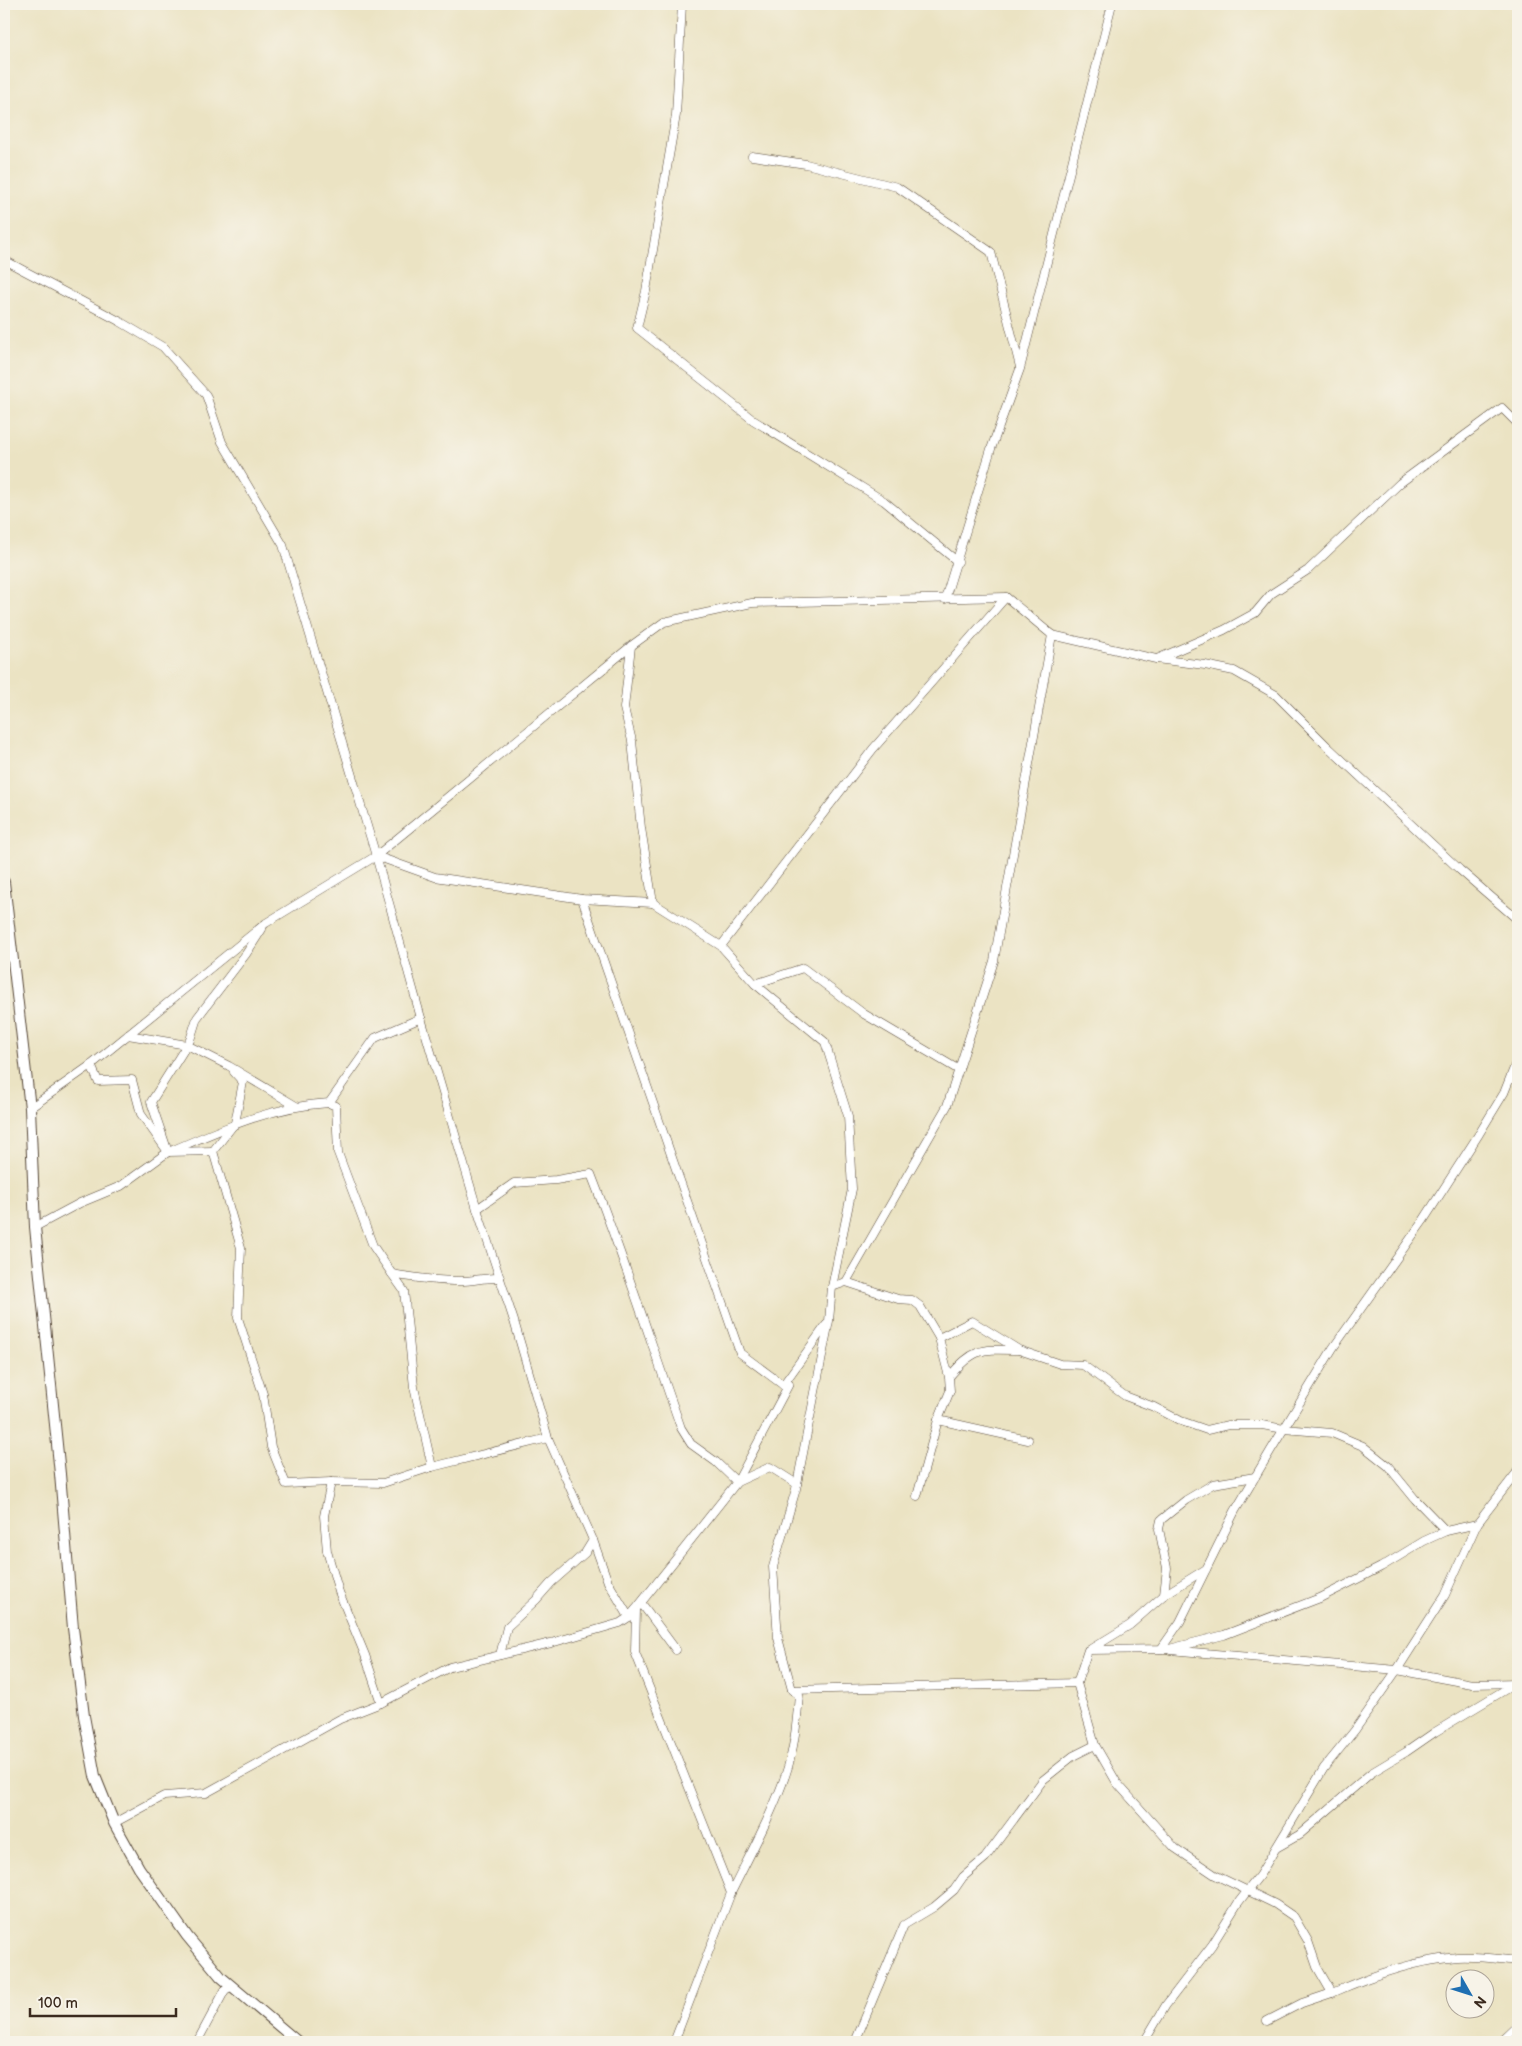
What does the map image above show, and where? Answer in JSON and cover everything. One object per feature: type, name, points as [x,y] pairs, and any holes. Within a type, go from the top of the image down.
[{"type":"street","points":[[682,4],[676,115],[646,291],[637,328],[753,420],[884,501],[958,562]]},
{"type":"street","points":[[945,599],[958,562],[991,449],[1020,369],[1112,4]]},
{"type":"street","points":[[752,156],[806,164],[897,187],[991,252],[1020,369]]},
{"type":"street","points":[[4,260],[119,321],[163,347],[206,395],[222,442],[283,545],[376,856],[420,1018],[548,1438],[593,1540],[608,1582],[629,1617]]},
{"type":"street","points":[[1156,659],[1224,630],[1255,613],[1271,594],[1308,570],[1400,483],[1502,408],[1518,424]]},
{"type":"street","points":[[30,1108],[91,1065],[266,923],[376,856],[631,646],[664,622],[752,603],[1006,597],[1052,635],[1156,659],[1205,665],[1234,671],[1276,695],[1327,746],[1460,870],[1518,920]]},
{"type":"street","points":[[721,946],[873,749],[1006,597]]},
{"type":"street","points":[[846,1282],[947,1106],[994,961],[1052,635]]},
{"type":"street","points":[[631,646],[624,708],[632,742],[641,828],[653,903]]},
{"type":"street","points":[[376,856],[435,877],[582,899],[653,903],[721,946],[755,984],[825,1042],[848,1116],[852,1189],[832,1287],[829,1321],[797,1484],[773,1567],[778,1638],[792,1690],[799,1695],[796,1727],[788,1766],[776,1797],[731,1893],[674,2042]]},
{"type":"street","points":[[4,882],[30,1108],[35,1227],[60,1474],[73,1628],[84,1716],[95,1776],[114,1823],[139,1868],[187,1936],[221,1977],[298,2042]]},
{"type":"street","points":[[114,1823],[164,1796],[206,1793],[340,1718],[381,1704],[450,1667],[620,1623],[629,1617],[639,1606],[737,1482],[789,1384],[783,1385],[740,1353],[582,899]]},
{"type":"street","points":[[168,1152],[151,1102],[187,1045],[197,1018],[246,954],[266,923]]},
{"type":"street","points":[[755,984],[803,968],[864,1014],[959,1070]]},
{"type":"street","points":[[329,1103],[375,1038],[420,1018]]},
{"type":"street","points":[[128,1035],[187,1045],[229,1066],[296,1106]]},
{"type":"street","points":[[1161,1649],[1180,1622],[1235,1511],[1255,1477],[1333,1348],[1423,1221],[1479,1134],[1504,1093],[1518,1058]]},
{"type":"street","points":[[91,1065],[98,1081],[132,1080],[141,1114],[168,1152]]},
{"type":"street","points":[[213,1151],[235,1123],[243,1082],[229,1066]]},
{"type":"street","points":[[35,1227],[80,1203],[121,1186],[168,1152],[235,1123],[296,1106],[329,1103],[336,1106],[338,1153],[356,1204],[373,1246],[404,1291],[414,1388],[432,1467]]},
{"type":"street","points":[[168,1152],[213,1151]]},
{"type":"street","points":[[213,1151],[241,1248],[238,1318],[263,1394],[271,1447],[286,1484],[331,1482],[383,1483],[432,1467],[548,1438]]},
{"type":"street","points":[[477,1209],[514,1183],[556,1180],[590,1174],[630,1277],[646,1331],[681,1428],[691,1444],[716,1462],[737,1482]]},
{"type":"street","points":[[392,1274],[431,1280],[455,1281],[485,1277],[500,1278]]},
{"type":"street","points":[[832,1287],[846,1282],[898,1299],[912,1300],[920,1306],[939,1338],[949,1377],[950,1392],[938,1420],[917,1496]]},
{"type":"street","points":[[783,1385],[829,1321]]},
{"type":"street","points":[[939,1338],[972,1321],[1019,1350],[1060,1364],[1083,1365],[1125,1396],[1154,1407],[1181,1421],[1207,1430],[1228,1425],[1262,1425],[1332,1433],[1363,1446],[1388,1466],[1415,1499],[1446,1531]]},
{"type":"street","points":[[949,1377],[964,1359],[975,1352],[990,1349],[1019,1350]]},
{"type":"street","points":[[938,1420],[1028,1440]]},
{"type":"street","points":[[737,1482],[770,1467],[797,1484]]},
{"type":"street","points":[[1144,2042],[1166,2005],[1212,1945],[1247,1892],[1324,1768],[1355,1730],[1397,1670],[1445,1594],[1477,1524],[1518,1471]]},
{"type":"street","points":[[1164,1595],[1167,1568],[1159,1529],[1161,1520],[1186,1500],[1213,1484],[1255,1477]]},
{"type":"street","points":[[331,1482],[324,1516],[327,1550],[339,1592],[365,1655],[381,1704]]},
{"type":"street","points":[[1161,1649],[1224,1635],[1320,1598],[1382,1567],[1424,1541],[1446,1531],[1477,1524]]},
{"type":"street","points":[[500,1655],[507,1627],[551,1583],[585,1553],[593,1540]]},
{"type":"street","points":[[1206,1569],[1164,1595],[1130,1626],[1088,1650],[1077,1683],[1095,1745],[1117,1783],[1175,1848],[1215,1875],[1274,1904],[1294,1917],[1308,1941],[1317,1967],[1332,1993]]},
{"type":"street","points":[[639,1606],[676,1650]]},
{"type":"street","points":[[639,1606],[635,1652],[731,1893]]},
{"type":"street","points":[[1088,1650],[1161,1649],[1397,1670],[1472,1684],[1518,1683]]},
{"type":"street","points":[[792,1690],[1077,1683]]},
{"type":"street","points":[[1274,1849],[1299,1835],[1371,1772],[1508,1687],[1518,1683]]},
{"type":"street","points":[[855,2042],[904,1925],[934,1907],[954,1890],[963,1877],[985,1858],[1043,1780],[1073,1756],[1095,1745]]},
{"type":"street","points":[[1267,2021],[1302,2003],[1332,1993],[1369,1977],[1434,1960],[1459,1957],[1518,1961]]},
{"type":"street","points":[[197,2042],[225,1990],[232,1986]]},
{"type":"street","points":[[1500,2042],[1518,2024]]}]
